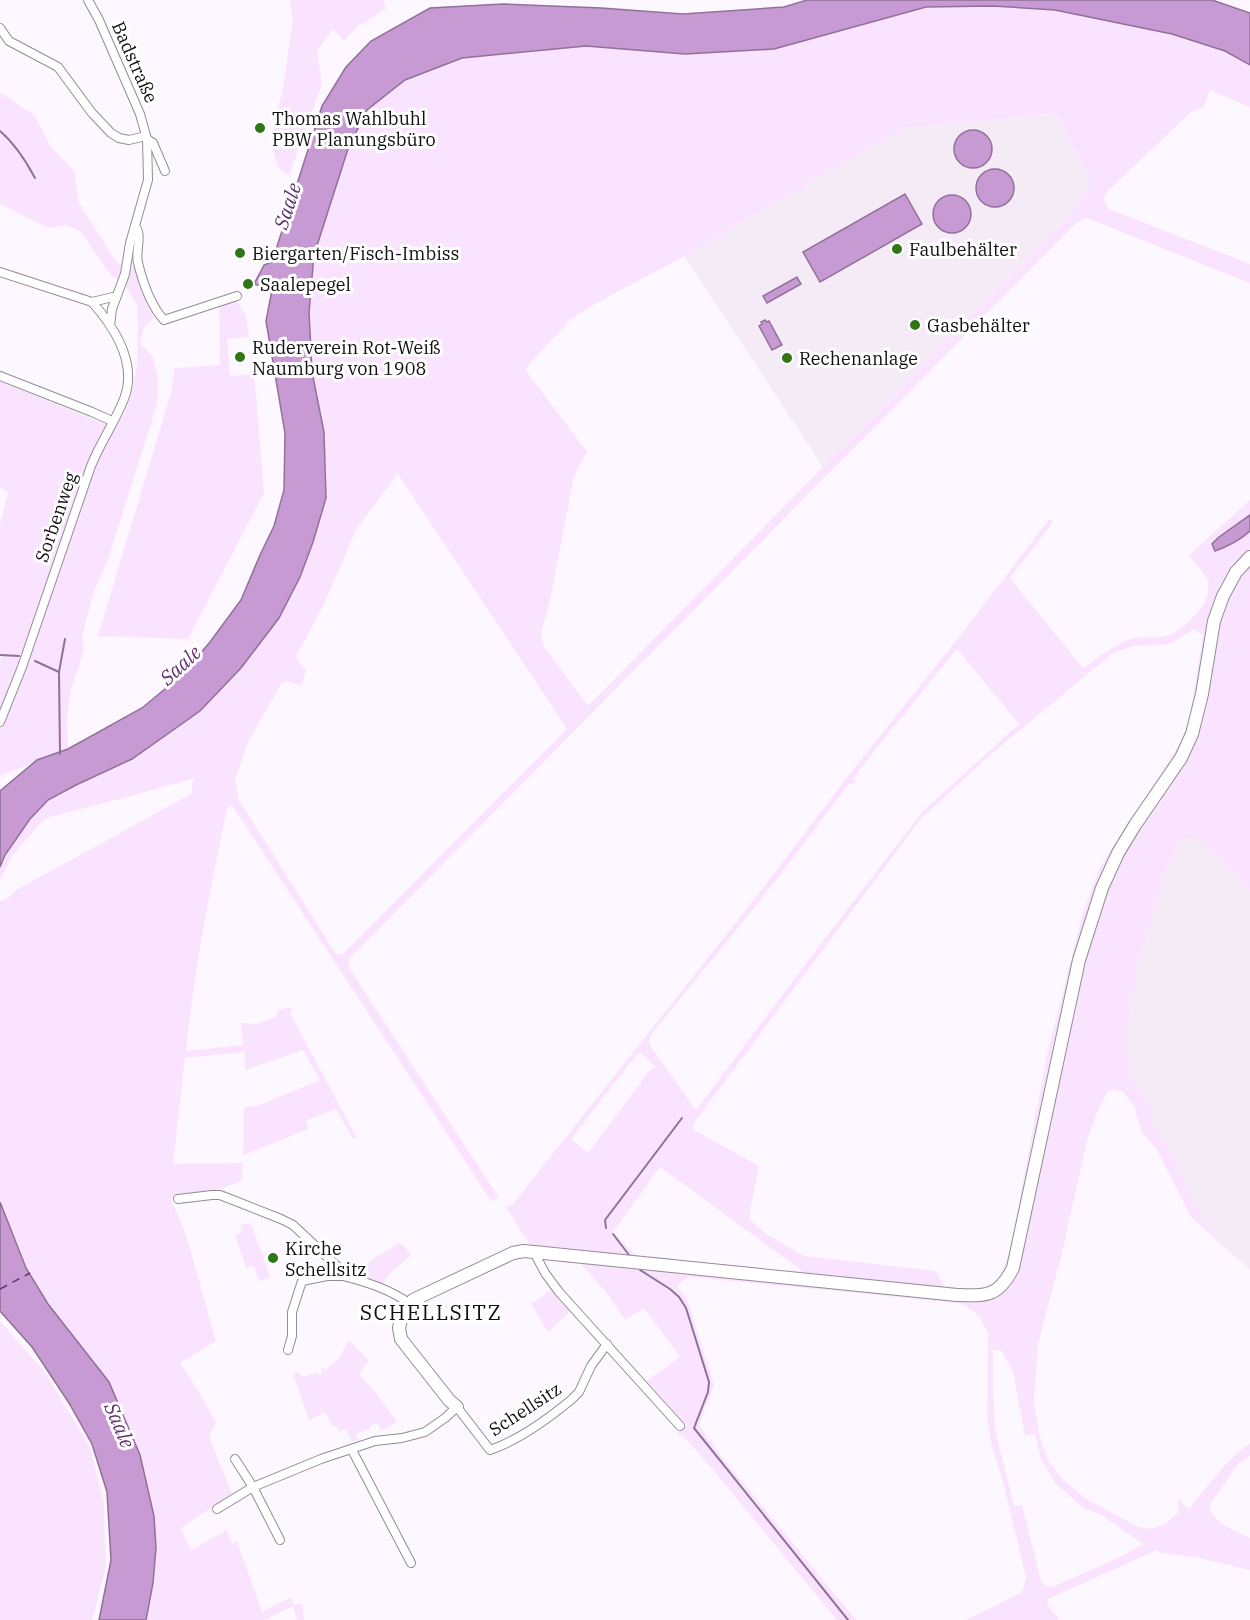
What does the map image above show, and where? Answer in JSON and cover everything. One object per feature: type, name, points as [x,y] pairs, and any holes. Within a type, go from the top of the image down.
[{"type":"street","name":"Badstraße","points":[[92,1],[140,114],[147,138],[148,180],[135,226],[139,237],[138,263],[153,306],[164,320],[237,296]]},
{"type":"street","points":[[0,28],[9,40],[58,67],[92,113],[111,133],[129,140],[147,138]]},
{"type":"street","name":"Badstraße","points":[[147,138],[153,143],[165,171]]},
{"type":"street","points":[[110,325],[112,309],[125,274],[135,226]]},
{"type":"street","points":[[0,272],[92,302],[116,298]]},
{"type":"street","name":"Sorbenweg","points":[[0,722],[24,662],[91,466],[125,397],[128,375],[124,351],[110,325],[92,302]]},
{"type":"street","points":[[0,376],[112,422]]},
{"type":"street","points":[[217,1509],[254,1487],[321,1460],[375,1441],[402,1438],[425,1432],[445,1418],[457,1407],[401,1339],[399,1328],[404,1311],[417,1298],[513,1253],[524,1251],[957,1295],[983,1296],[1004,1284],[1013,1268],[1079,960],[1102,888],[1118,853],[1181,758],[1192,734],[1220,604],[1236,572],[1250,556]]},
{"type":"street","points":[[178,1199],[220,1196],[281,1219],[314,1243],[339,1268],[342,1276]]},
{"type":"street","points":[[534,1252],[545,1273],[559,1292],[680,1426]]},
{"type":"street","points":[[288,1350],[292,1335],[292,1312],[302,1281],[327,1276],[342,1276],[396,1294],[410,1304]]},
{"type":"street","name":"Schellsitz","points":[[457,1407],[490,1450],[500,1447],[571,1400],[579,1392],[591,1366],[607,1344]]},
{"type":"street","points":[[352,1450],[411,1563]]},
{"type":"street","points":[[235,1459],[254,1487],[280,1540]]},
{"type":"shaded area","points":[[289,0],[384,0],[386,9],[357,27],[344,41],[333,29],[317,51],[322,84],[289,176],[278,168],[271,143],[284,82],[293,19]]},
{"type":"shaded area","points":[[993,6],[1055,10],[1172,34],[1225,51],[1250,65],[1250,107],[1210,90],[1204,107],[1192,111],[1107,192],[1104,200],[1109,209],[1250,264],[1250,283],[1087,218],[1077,222],[351,957],[348,966],[499,1198],[491,1201],[232,805],[227,809],[203,930],[186,1051],[243,1045],[241,1023],[256,1024],[276,1017],[278,1010],[291,1007],[293,1011],[290,1013],[357,1138],[353,1139],[336,1109],[305,1121],[309,1129],[243,1155],[244,1107],[257,1106],[320,1080],[303,1050],[245,1070],[245,1052],[185,1058],[173,1164],[243,1163],[241,1181],[212,1192],[171,1199],[186,1235],[216,1341],[180,1363],[216,1422],[209,1436],[232,1494],[181,1528],[191,1550],[227,1530],[232,1544],[237,1541],[262,1612],[291,1597],[293,1605],[302,1603],[304,1620],[297,1620],[293,1606],[265,1620],[146,1620],[153,1583],[156,1548],[154,1516],[140,1455],[109,1382],[48,1304],[26,1268],[0,1202],[0,901],[191,794],[194,778],[49,817],[13,855],[0,880],[0,866],[3,859],[21,832],[48,800],[200,711],[241,668],[279,618],[300,577],[313,542],[324,432],[312,372],[309,312],[314,255],[348,149],[367,110],[405,80],[462,58],[586,46],[685,54],[774,49],[926,7]],"holes":[[[1055,113],[1091,182],[1071,215],[588,706],[544,647],[541,633],[551,596],[574,476],[587,452],[525,369],[571,319],[904,128]],[[398,474],[567,729],[342,955],[336,954],[239,800],[235,780],[249,740],[282,683],[287,681],[301,686],[306,670],[298,661],[297,655],[323,606],[357,528]]]},
{"type":"shaded area","points":[[0,92],[35,116],[51,147],[74,171],[79,203],[117,263],[135,267],[146,304],[154,318],[144,327],[140,344],[152,355],[158,377],[157,404],[107,563],[94,591],[87,617],[82,638],[84,650],[71,689],[67,719],[68,749],[0,776],[0,662],[2,656],[0,656],[0,524],[8,492],[0,488],[0,381],[114,428],[124,414],[131,396],[137,367],[138,329],[137,305],[122,281],[112,277],[80,231],[66,225],[48,228],[0,204]]},
{"type":"shaded area","points":[[1055,113],[1091,182],[1071,215],[823,467],[684,256],[904,128]]},
{"type":"shaded area","points":[[235,299],[246,315],[249,337],[227,339],[230,376],[253,374],[264,493],[188,639],[98,636],[172,389],[174,368],[220,365],[219,305]]},
{"type":"shaded area","points":[[1250,500],[1250,515],[1219,537],[1239,540],[1250,531],[1250,890],[1194,836],[1180,841],[1165,873],[1137,969],[1128,1021],[1128,1059],[1137,1088],[1151,1105],[1151,1120],[1168,1146],[1201,1218],[1222,1245],[1191,1217],[1158,1152],[1141,1130],[1134,1106],[1122,1091],[1109,1090],[1099,1107],[1087,1141],[1061,1257],[1038,1344],[1034,1402],[1039,1433],[1048,1461],[1064,1481],[1085,1498],[1138,1527],[1152,1529],[1166,1523],[1179,1512],[1178,1499],[1189,1509],[1225,1466],[1250,1444],[1250,1456],[1238,1464],[1209,1506],[1220,1522],[1250,1538],[1250,1570],[1195,1557],[1161,1553],[1157,1550],[1048,1599],[1047,1604],[1059,1620],[966,1620],[1022,1592],[1026,1577],[992,1447],[987,1417],[988,1333],[980,1317],[963,1304],[688,1277],[677,1286],[687,1299],[714,1385],[699,1425],[724,1460],[856,1620],[837,1620],[714,1471],[686,1439],[677,1433],[687,1426],[647,1381],[680,1357],[644,1308],[625,1320],[606,1292],[569,1251],[530,1245],[506,1207],[513,1204],[760,892],[1050,518],[1053,522],[1010,578],[1083,668],[1112,648],[1134,638],[1168,636],[1194,616],[1206,599],[1209,581],[1189,555]],"holes":[[[1194,629],[1203,636],[1190,716],[1181,742],[1099,869],[1083,913],[1047,1055],[1010,1250],[1002,1273],[991,1284],[984,1287],[968,1289],[944,1286],[936,1271],[804,1256],[768,1235],[750,1220],[759,1166],[694,1130],[693,1124],[920,820],[990,755],[1113,653],[1133,646],[1172,643]],[[957,649],[1019,724],[923,811],[696,1110],[649,1044],[650,1036],[763,897],[849,784],[856,783],[854,778]],[[639,1052],[656,1067],[649,1071],[588,1153],[571,1139]],[[660,1167],[801,1270],[803,1275],[676,1262],[671,1258],[635,1255],[613,1232]],[[993,1350],[1001,1350],[1013,1371],[1025,1436],[1035,1434],[1041,1459],[1055,1483],[1085,1509],[1100,1514],[1143,1544],[1053,1587],[1047,1586],[1041,1581],[1022,1505],[1014,1506],[995,1430]]]},
{"type":"shaded area","points":[[1194,836],[1250,890],[1250,1270],[1222,1245],[1201,1218],[1168,1146],[1150,1120],[1151,1105],[1137,1088],[1128,1059],[1128,1021],[1137,969],[1165,873],[1180,841]]},
{"type":"shaded area","points":[[251,1223],[270,1277],[259,1281],[254,1266],[246,1268],[235,1235],[242,1232],[240,1225]]},
{"type":"shaded area","points":[[399,1243],[411,1255],[387,1276],[383,1285],[359,1276],[371,1260]]},
{"type":"shaded area","points":[[552,1289],[572,1310],[548,1332],[531,1304]]},
{"type":"shaded area","points":[[0,1321],[44,1371],[90,1447],[104,1503],[106,1567],[92,1620],[0,1620]]},
{"type":"shaded area","points":[[349,1340],[369,1360],[359,1374],[397,1422],[381,1431],[378,1423],[370,1426],[371,1428],[356,1434],[359,1440],[352,1442],[346,1429],[339,1432],[336,1426],[333,1427],[325,1412],[309,1420],[293,1374],[299,1372],[302,1377],[323,1372],[321,1369],[323,1367],[326,1370],[339,1358]]},
{"type":"water","points":[[807,0],[1212,0],[1250,13],[1250,65],[1225,51],[1172,34],[1055,10],[993,6],[926,7],[774,49],[685,54],[586,46],[462,58],[405,80],[367,110],[348,149],[314,255],[309,312],[312,372],[324,432],[326,498],[300,577],[279,618],[241,668],[200,711],[132,759],[48,800],[30,819],[5,855],[0,867],[0,791],[37,760],[68,749],[142,708],[183,674],[241,600],[274,526],[284,490],[285,433],[266,321],[272,290],[254,284],[264,265],[272,262],[322,106],[346,67],[371,41],[430,8],[503,4],[683,14],[784,7]]},
{"type":"water","points":[[973,130],[987,135],[992,149],[987,163],[973,168],[959,163],[954,149],[959,135]]},
{"type":"water","points":[[995,169],[1009,174],[1014,188],[1009,202],[995,207],[981,202],[976,188],[981,174]]},
{"type":"water","points":[[905,194],[922,224],[820,282],[803,252]]},
{"type":"water","points":[[952,195],[966,200],[971,214],[966,228],[952,233],[938,228],[933,214],[938,200]]},
{"type":"water","points":[[797,277],[801,284],[767,303],[763,296]]},
{"type":"water","points":[[765,320],[769,321],[782,345],[772,350],[759,326]]},
{"type":"water","points":[[1250,515],[1250,531],[1234,543],[1215,551],[1212,544]]},
{"type":"water","name":"Saale","points":[[0,1202],[26,1268],[48,1304],[109,1382],[140,1455],[154,1516],[156,1548],[153,1583],[146,1620],[99,1620],[111,1560],[107,1492],[92,1444],[69,1403],[32,1347],[0,1311]]},
{"type":"waterway","points":[[0,131],[20,153],[35,178]]},
{"type":"waterway","points":[[60,754],[59,672],[65,639]]},
{"type":"waterway","points":[[0,655],[19,656]]},
{"type":"waterway","points":[[35,661],[59,672]]},
{"type":"waterway","points":[[606,1228],[605,1220],[682,1118]]},
{"type":"waterway","points":[[613,1234],[629,1255]]},
{"type":"waterway","points":[[640,1270],[670,1289],[686,1308],[709,1382],[708,1392],[694,1428],[848,1620]]},
{"type":"ferry route","points":[[0,1289],[30,1273]]},
{"type":"place","name":"Thomas Wahlbuhl PBW Planungsbüro","points":[[260,128]]},
{"type":"place","name":"Faulbehälter","points":[[897,249]]},
{"type":"place","name":"Biergarten/Fisch-Imbiss","points":[[240,253]]},
{"type":"place","name":"Saalepegel","points":[[248,284]]},
{"type":"place","name":"Gasbehälter","points":[[915,325]]},
{"type":"place","name":"Ruderverein Rot-Weiß Naumburg von 1908","points":[[240,357]]},
{"type":"place","name":"Rechenanlage","points":[[787,358]]},
{"type":"place","name":"Kirche Schellsitz","points":[[273,1258]]},
{"type":"district","name":"SCHELLSITZ","points":[[431,1312]]}]
